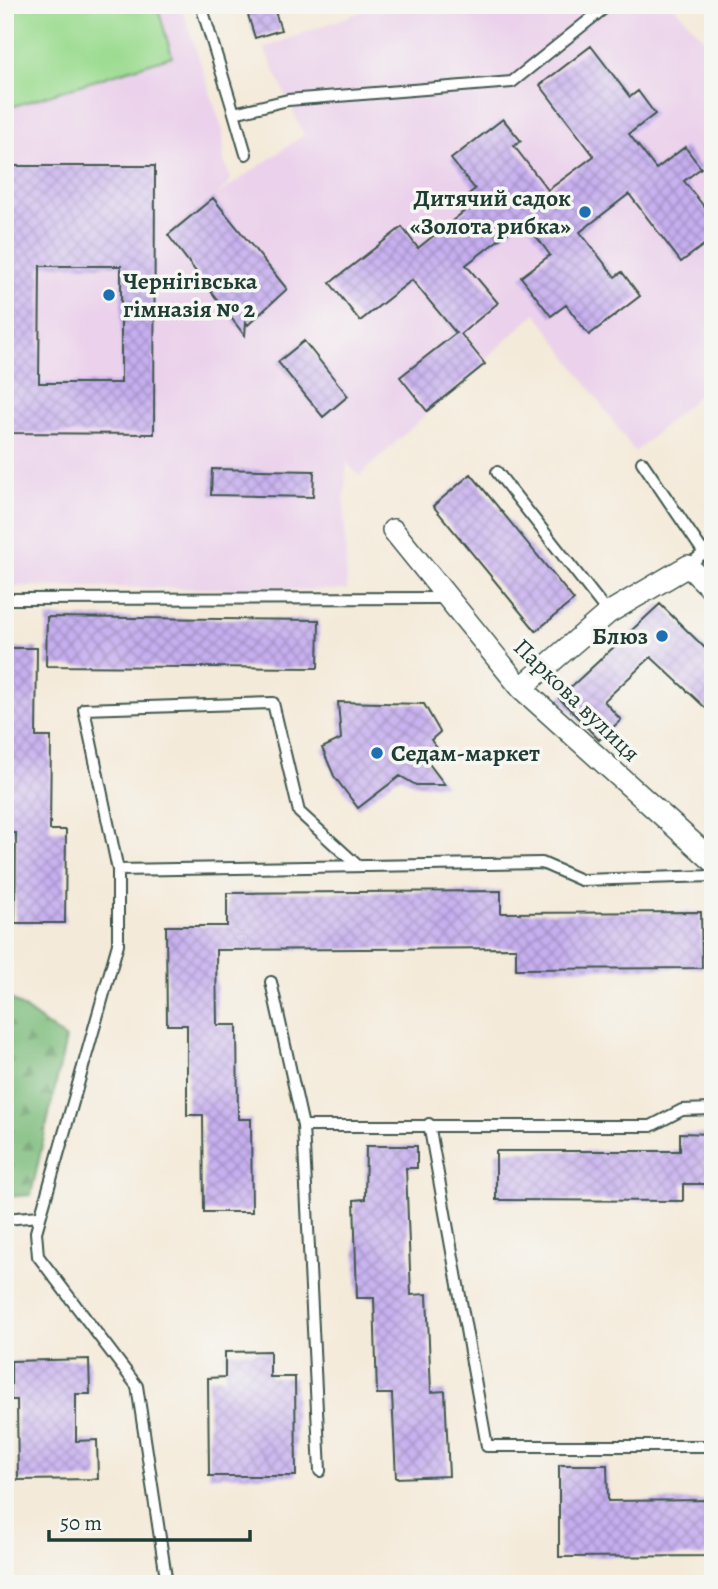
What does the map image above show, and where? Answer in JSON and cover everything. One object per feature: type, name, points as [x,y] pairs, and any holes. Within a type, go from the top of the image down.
[{"type":"street","name":"Паркова вулиця","points":[[393,530],[445,598],[521,688],[713,861]]},
{"type":"street","points":[[521,688],[608,613],[702,554],[713,590]]},
{"type":"lane","points":[[201,5],[246,154]]},
{"type":"lane","points":[[234,113],[288,100],[512,82],[603,9]]},
{"type":"lane","points":[[642,462],[702,554]]},
{"type":"lane","points":[[496,472],[608,613]]},
{"type":"lane","points":[[5,599],[445,598]]},
{"type":"lane","points":[[167,1584],[138,1386],[38,1256],[36,1232],[40,1216],[118,944],[118,870],[84,709],[273,704],[299,812],[358,866]]},
{"type":"lane","points":[[118,870],[542,863],[581,880],[713,877]]},
{"type":"lane","points":[[271,982],[303,1126],[320,1471]]},
{"type":"lane","points":[[303,1126],[651,1126],[682,1110],[713,1109]]},
{"type":"lane","points":[[429,1124],[487,1446],[713,1446]]},
{"type":"lane","points":[[5,1219],[40,1216]]},
{"type":"shaded area","points":[[5,5],[181,5],[223,131],[224,161],[231,180],[217,195],[304,135],[264,48],[379,5],[673,5],[713,49],[713,382],[635,452],[536,313],[359,476],[347,462],[344,502],[347,590],[5,586]]},
{"type":"green space","points":[[5,5],[157,5],[172,56],[5,109]]},
{"type":"green space","points":[[5,988],[10,998],[66,1039],[31,1195],[5,1197]]},
{"type":"building","points":[[245,5],[273,5],[281,30],[255,38]]},
{"type":"building","points":[[591,46],[630,97],[638,91],[655,114],[629,134],[656,169],[685,147],[701,168],[684,181],[713,218],[713,238],[681,262],[629,194],[580,232],[615,277],[622,272],[640,296],[589,335],[566,305],[551,316],[521,277],[550,255],[524,220],[466,265],[498,303],[461,334],[485,364],[427,411],[400,377],[456,333],[412,280],[360,321],[330,283],[402,227],[418,248],[467,209],[460,201],[475,189],[451,159],[503,119],[521,141],[514,146],[548,190],[594,156],[540,85]]},
{"type":"building","points":[[5,166],[155,166],[154,434],[5,433]],"holes":[[[40,266],[121,266],[121,383],[39,383]]]},
{"type":"building","points":[[213,198],[287,289],[248,325],[246,322],[245,336],[168,235]]},
{"type":"building","points":[[304,341],[348,396],[323,417],[278,362]]},
{"type":"building","points":[[212,469],[314,471],[313,497],[211,495]]},
{"type":"building","points":[[471,474],[574,600],[536,631],[433,506]]},
{"type":"building","points":[[660,604],[713,656],[713,715],[651,657],[604,701],[621,720],[599,740],[559,698]]},
{"type":"building","points":[[47,617],[319,620],[318,668],[46,666]]},
{"type":"building","points":[[5,648],[37,648],[36,737],[51,737],[50,830],[66,830],[65,923],[15,923],[16,833],[5,833]]},
{"type":"building","name":"Седам-маркет","points":[[338,702],[424,704],[440,732],[431,740],[437,748],[424,757],[445,785],[416,785],[400,776],[358,808],[334,776],[322,748],[341,739]]},
{"type":"building","points":[[501,891],[501,913],[701,912],[702,968],[516,969],[516,948],[216,950],[217,1025],[237,1025],[238,1119],[251,1119],[252,1212],[204,1212],[203,1115],[187,1115],[187,1025],[167,1025],[166,926],[227,926],[227,893]]},
{"type":"building","points":[[680,1133],[713,1134],[713,1184],[683,1184],[683,1201],[496,1200],[496,1151],[680,1151]]},
{"type":"building","points":[[366,1146],[417,1146],[417,1168],[406,1168],[411,1295],[427,1294],[431,1392],[445,1391],[449,1476],[396,1478],[392,1394],[377,1394],[374,1298],[357,1298],[354,1200],[365,1199]]},
{"type":"building","points":[[270,1351],[270,1377],[295,1377],[296,1476],[209,1476],[208,1378],[225,1377],[225,1352]]},
{"type":"building","points":[[89,1359],[90,1394],[76,1394],[76,1441],[97,1440],[98,1479],[18,1480],[17,1400],[11,1400],[11,1361]]},
{"type":"building","points":[[559,1465],[607,1465],[608,1501],[713,1500],[713,1556],[559,1557]]},
{"type":"place","name":"Дитячий садок «Золота рибка»","points":[[585,212]]},
{"type":"place","name":"Чернігівська гімназія № 2","points":[[109,295]]},
{"type":"place","name":"Блюз","points":[[662,636]]},
{"type":"place","name":"Седам-маркет","points":[[377,753]]}]
